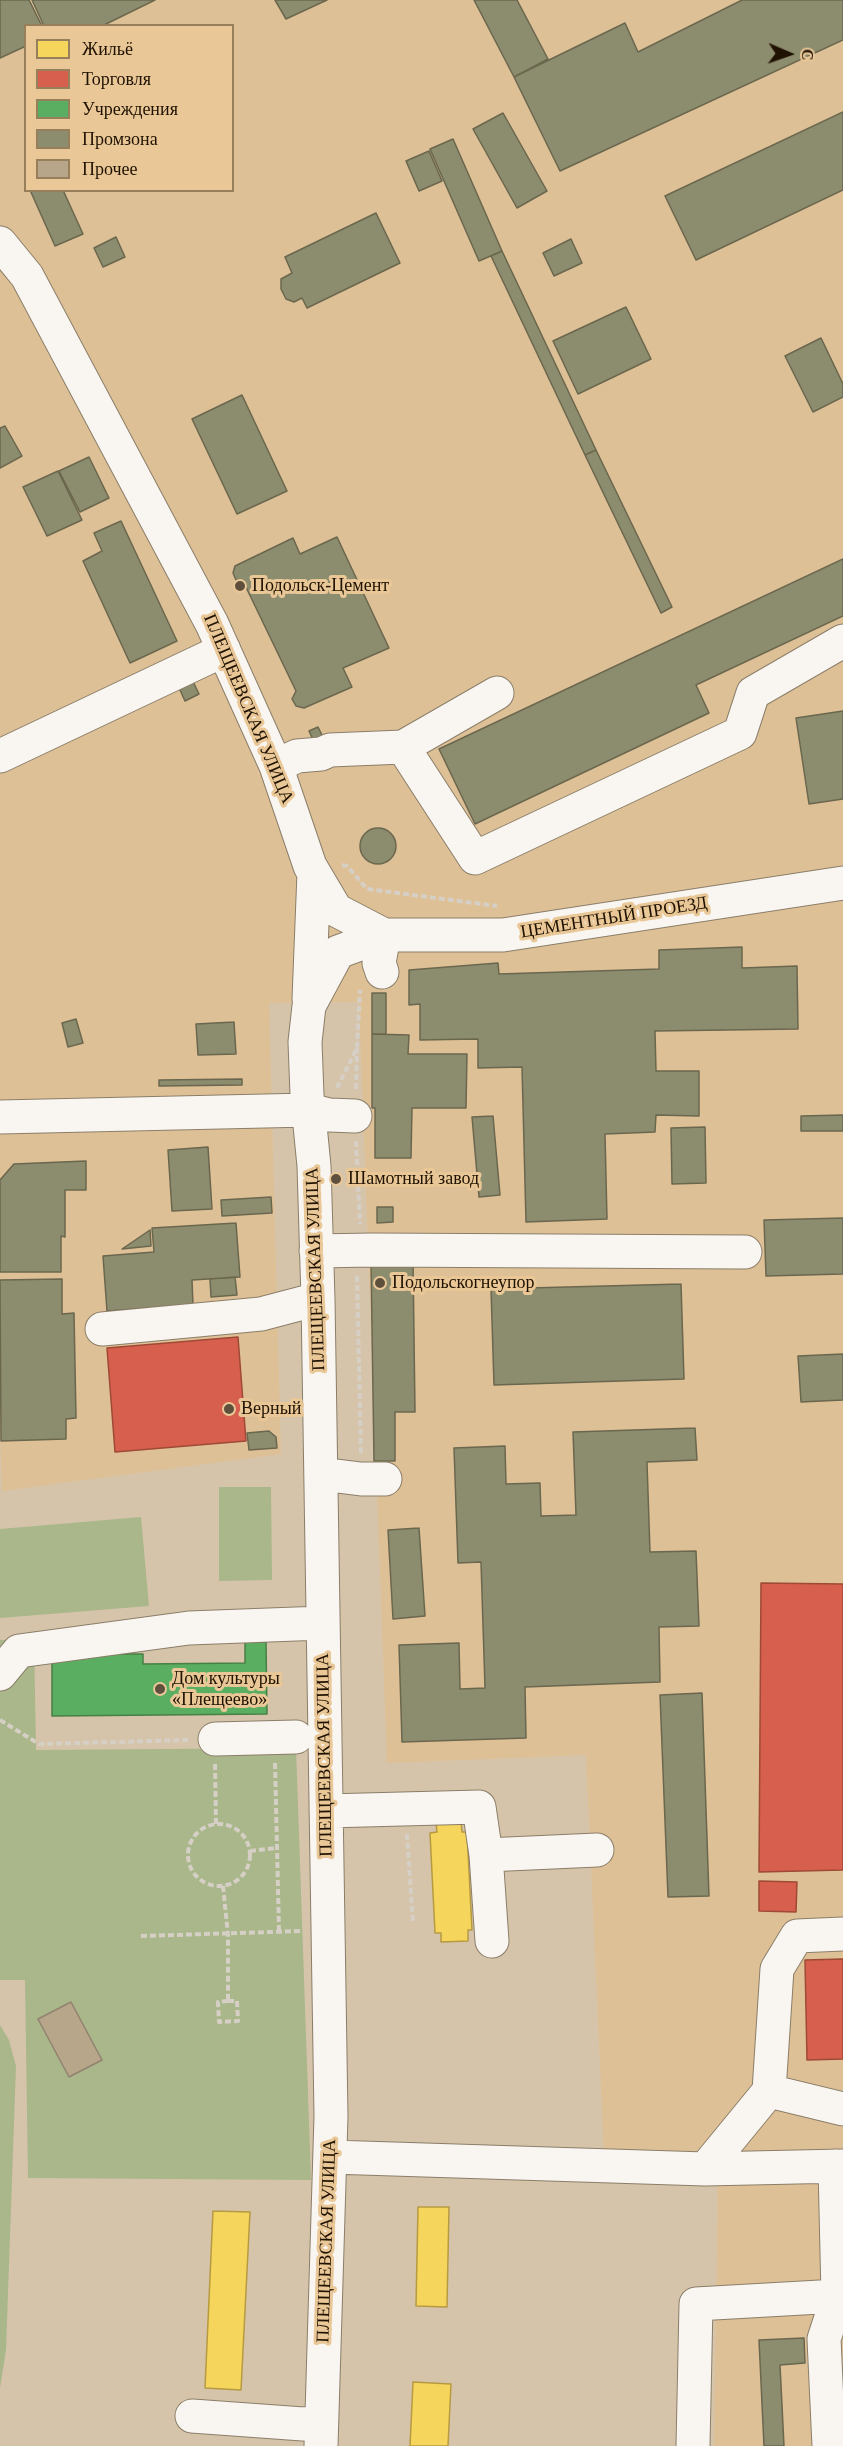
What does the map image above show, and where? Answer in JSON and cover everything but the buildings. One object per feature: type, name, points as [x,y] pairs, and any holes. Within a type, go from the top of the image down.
[{"type":"street","points":[[0,216],[27,276]]},
{"type":"street","name":"ПЛЕЩЕЕВСКАЯ УЛИЦА","points":[[0,243],[27,276],[212,624],[276,766],[314,873],[336,910],[381,957]]},
{"type":"street","points":[[403,747],[475,858],[740,733],[753,693],[843,641]]},
{"type":"street","points":[[0,756],[224,650]]},
{"type":"street","points":[[276,766],[297,756],[321,754],[330,750],[403,747],[497,693]]},
{"type":"street","points":[[309,1006],[314,873]]},
{"type":"street","name":"ЦЕМЕНТНЫЙ ПРОЕЗД","points":[[381,957],[503,935],[799,903],[843,883]]},
{"type":"street","name":"ПЛЕЩЕЕВСКАЯ УЛИЦА","points":[[321,2434],[331,2157],[314,1167],[331,1114],[305,1042],[309,1006],[338,952],[381,957]]},
{"type":"street","points":[[0,1117],[331,1114]]},
{"type":"street","points":[[316,1251],[745,1252]]},
{"type":"street","points":[[102,1329],[261,1314],[318,1299]]},
{"type":"street","points":[[321,1474],[373,1479]]},
{"type":"street","points":[[0,1674],[19,1651],[189,1628],[323,1623]]},
{"type":"street","points":[[215,1739],[285,1738]]},
{"type":"street","points":[[326,1811],[479,1807],[486,1855],[492,1941]]},
{"type":"street","points":[[486,1855],[597,1850]]},
{"type":"street","points":[[705,2169],[769,2091],[777,1969],[797,1936],[843,1934]]},
{"type":"street","points":[[769,2091],[843,2109]]},
{"type":"street","points":[[331,2157],[705,2169],[839,2166],[841,2297],[824,2339],[829,2446]]},
{"type":"street","points":[[693,2446],[696,2304],[841,2297]]},
{"type":"street","points":[[192,2416],[303,2424],[321,2434]]},
{"type":"path","points":[[347,867],[367,890],[507,907]]},
{"type":"path","points":[[331,1114],[357,1048],[361,973],[381,957]]},
{"type":"path","points":[[357,1048],[339,1083],[331,1114],[361,1216],[356,1250],[373,1479]]},
{"type":"path","points":[[0,1720],[39,1744],[215,1739],[216,1824]]},
{"type":"path","points":[[279,1932],[276,1848],[285,1738]]},
{"type":"path","points":[[405,1809],[413,1923]]},
{"type":"path","points":[[216,1824],[235,1828],[248,1842],[250,1851],[246,1872],[239,1880],[223,1886],[208,1885],[199,1879],[192,1871],[188,1860],[188,1850],[199,1831],[216,1824]]},
{"type":"path","points":[[250,1851],[276,1848]]},
{"type":"path","points":[[223,1886],[228,1935],[228,2001]]},
{"type":"path","points":[[141,1936],[301,1931]]},
{"type":"path","points":[[228,2001],[237,2001],[238,2021],[219,2022],[218,2002],[228,2001]]},
{"type":"shaded area","points":[[0,0],[843,0],[843,2446],[714,2446],[718,2173],[605,2176],[586,1755],[387,1763],[359,1002],[269,1003],[281,1454],[2,1491],[0,1430]]},
{"type":"green space","points":[[219,1487],[271,1487],[272,1580],[219,1581]]},
{"type":"green space","points":[[141,1517],[149,1606],[0,1618],[0,1529]]},
{"type":"green space","points":[[34,1639],[36,1750],[296,1748],[311,2180],[28,2178],[25,1980],[0,1980],[0,1640]]},
{"type":"green space","points":[[0,2025],[9,2040],[16,2066],[6,2350],[0,2388]]},
{"type":"place","name":"Подольск-Цемент","points":[[240,586]]},
{"type":"place","name":"Шамотный завод","points":[[336,1179]]},
{"type":"place","name":"Подольскогнеупор","points":[[380,1283]]},
{"type":"place","name":"Верный","points":[[229,1409]]},
{"type":"place","name":"Дом культуры «Плещеево»","points":[[160,1689]]}]
